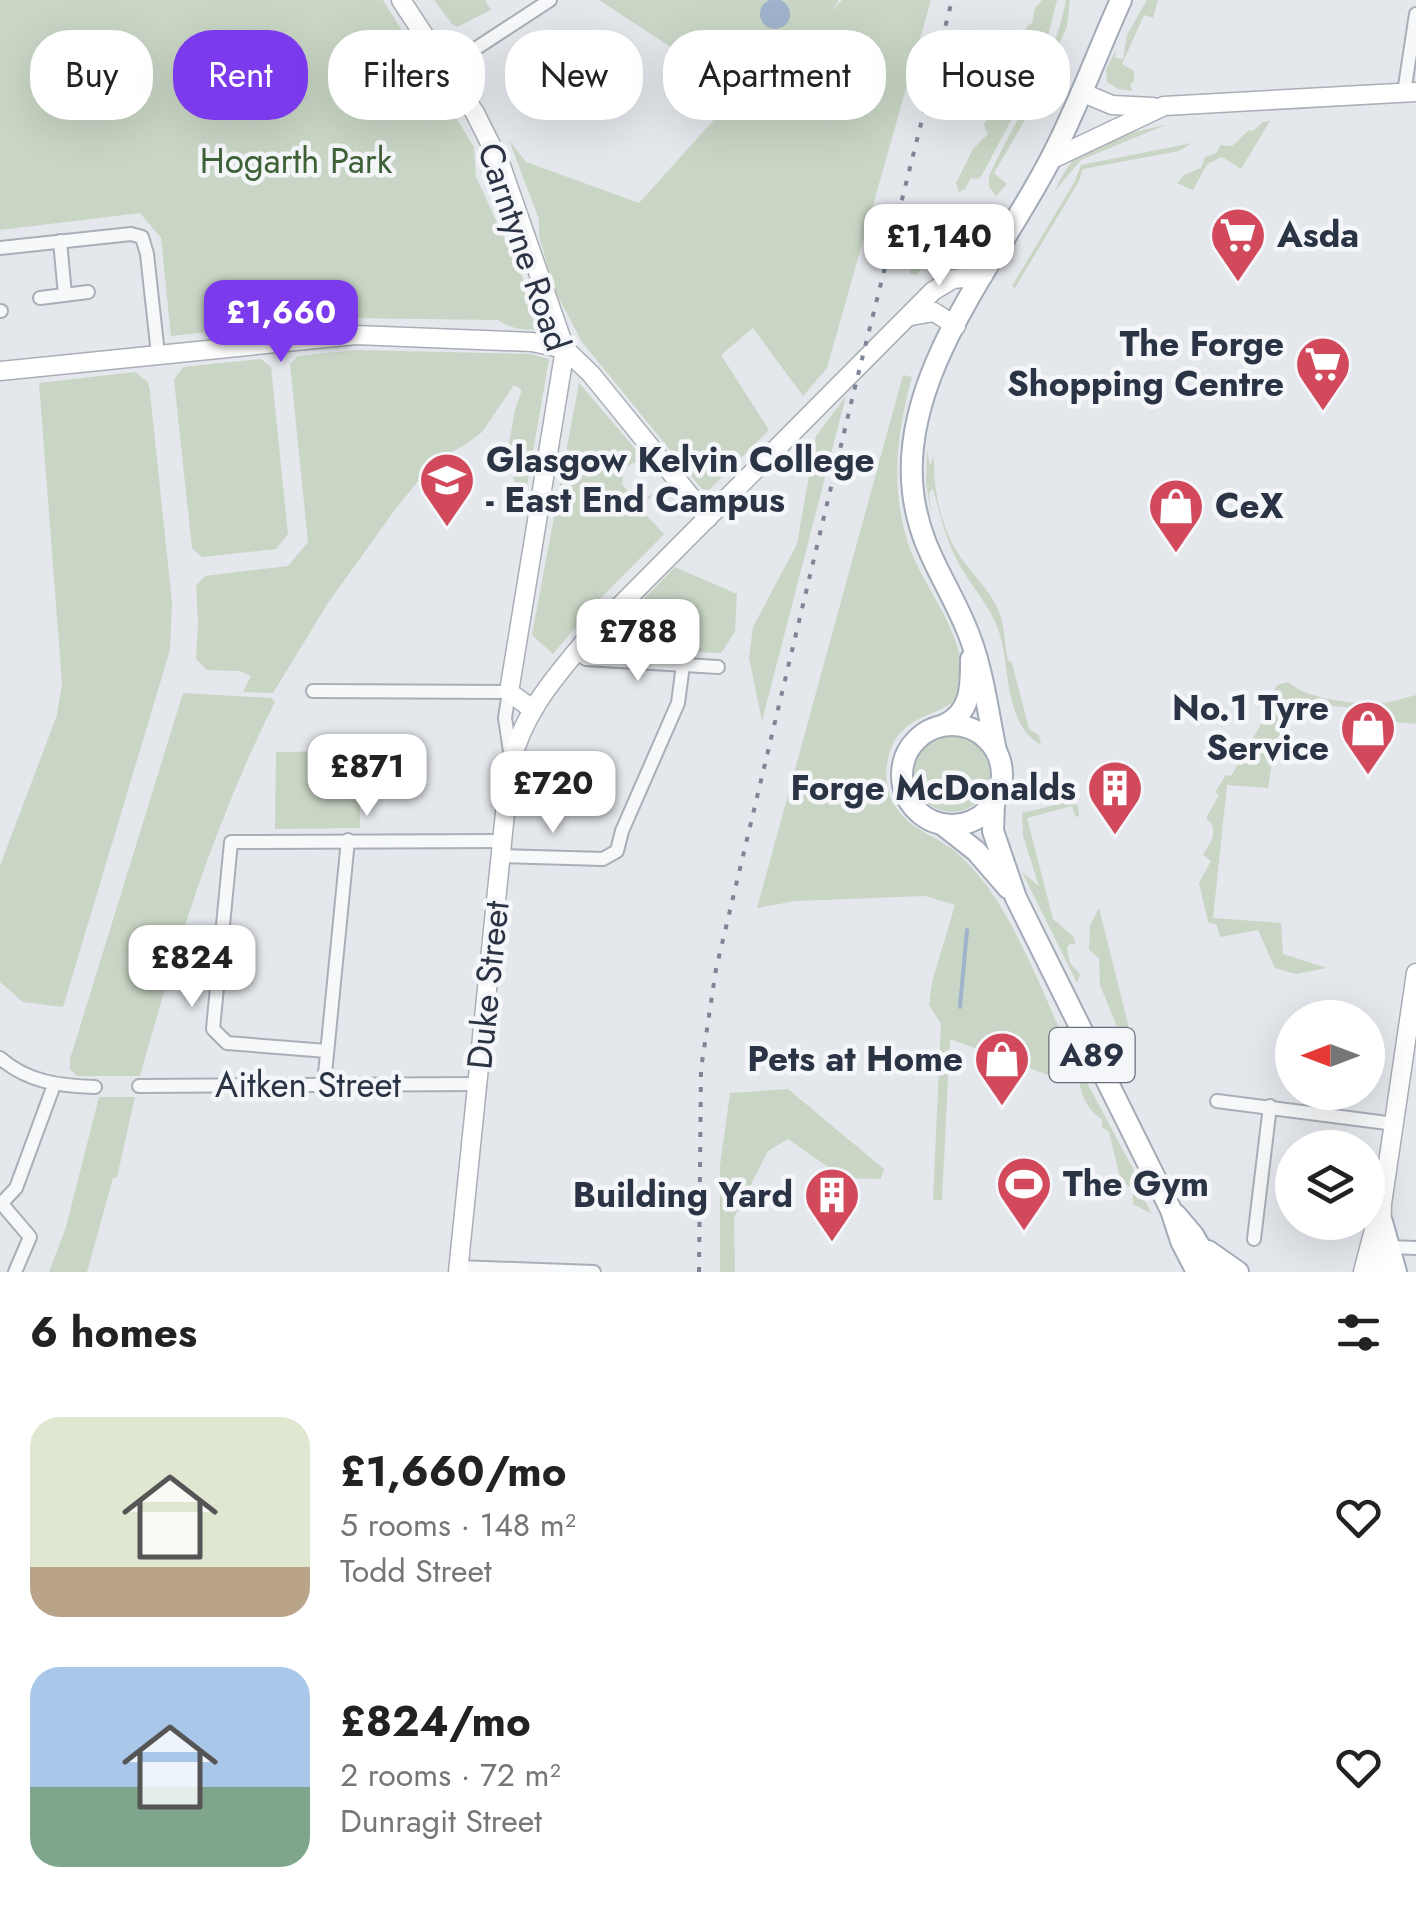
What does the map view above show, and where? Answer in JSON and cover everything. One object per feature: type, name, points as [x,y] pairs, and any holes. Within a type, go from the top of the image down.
[{"type":"main road","points":[[970,637],[969,698],[960,715],[925,732],[912,745],[902,772],[903,785],[914,808],[941,824],[980,817],[994,804],[1002,774],[983,675],[970,637],[922,536],[911,467],[915,420],[934,366],[1050,160],[1120,0]]},
{"type":"main road","points":[[944,725],[966,726],[978,732],[996,751]]},
{"type":"main road","name":"A89","points":[[994,804],[993,830],[1016,898],[1192,1253],[1215,1272]]},
{"type":"main road","name":"A89","points":[[941,824],[976,850],[1016,898]]},
{"type":"main road","points":[[1385,1234],[1396,1272]]},
{"type":"main road","points":[[1192,1253],[1208,1272]]},
{"type":"main road","points":[[1192,1253],[1216,1258],[1238,1272]]},
{"type":"street","name":"Carntyne Road","points":[[401,0],[421,30]]},
{"type":"street","points":[[485,42],[550,0]]},
{"type":"street","points":[[1080,92],[1112,105],[1159,107],[1410,92],[1416,14]]},
{"type":"street","points":[[1050,160],[1159,107]]},
{"type":"street","name":"Carntyne Road","points":[[479,120],[500,163],[565,348],[505,718],[511,760]]},
{"type":"street","points":[[0,248],[132,234],[142,237],[146,243],[158,354]]},
{"type":"street","points":[[60,241],[64,295]]},
{"type":"street","name":"Duke Street","points":[[458,1270],[511,760],[532,709],[576,652],[924,301],[948,280],[983,276]]},
{"type":"street","points":[[40,298],[88,292]]},
{"type":"street","points":[[924,301],[941,297],[960,319]]},
{"type":"street","points":[[911,316],[934,312],[960,319]]},
{"type":"street","points":[[0,372],[356,335],[532,342],[565,348],[588,370],[708,518]]},
{"type":"street","points":[[576,652],[586,659],[718,667]]},
{"type":"street","points":[[327,1051],[227,1042],[212,1029],[232,842],[348,840],[603,858],[617,851],[678,703],[683,665]]},
{"type":"street","points":[[313,691],[509,692],[532,709]]},
{"type":"street","points":[[324,1084],[348,840]]},
{"type":"street","points":[[1385,1171],[1416,973]]},
{"type":"street","points":[[0,1058],[26,1075],[54,1086],[95,1087]]},
{"type":"street","name":"Aitken Street","points":[[138,1086],[478,1084]]},
{"type":"street","points":[[15,1272],[30,1238],[1,1204],[16,1188],[54,1086]]},
{"type":"street","points":[[1216,1101],[1395,1124]]},
{"type":"street","points":[[1254,1238],[1266,1188],[1270,1106]]},
{"type":"street","points":[[1363,1272],[1370,1240]]},
{"type":"street","points":[[1378,1240],[1380,1272]]},
{"type":"street","points":[[1389,1247],[1416,1248]]},
{"type":"street","points":[[458,1270],[594,1272]]},
{"type":"green space","name":"Hogarth Park","points":[[0,0],[383,0],[402,30],[328,30],[328,120],[457,120],[474,147],[476,177],[545,326],[527,330],[498,320],[347,318],[171,336],[161,238],[140,213],[0,230]]},
{"type":"green space","points":[[434,0],[485,0],[491,10],[457,27]]},
{"type":"green space","points":[[599,0],[839,0],[831,11],[842,0],[931,0],[923,30],[906,30],[906,88],[827,368],[803,396],[753,328],[721,355],[769,430],[709,490],[702,489],[582,342],[554,289],[539,236],[539,219],[509,140],[526,162],[639,203],[714,120],[886,120],[886,30],[663,30],[663,42]]},
{"type":"green space","points":[[1042,0],[1057,0],[1050,30],[1026,30],[1032,23],[1035,8]]},
{"type":"green space","points":[[1066,0],[1070,0],[1065,30],[1058,30]]},
{"type":"green space","points":[[1147,0],[1158,0],[1153,18],[1144,15],[1122,64],[1134,71],[1130,85],[1133,91],[1118,89],[1107,82],[1106,70],[1116,49],[1115,58],[1123,59],[1127,35]]},
{"type":"green space","points":[[987,120],[1011,120],[982,175],[971,178],[959,192],[956,183],[973,149],[988,134],[984,124]]},
{"type":"green space","points":[[1017,120],[1025,120],[994,173],[1007,184],[996,196],[989,187],[989,176]]},
{"type":"green space","points":[[1270,121],[1241,169],[1222,157],[1207,164],[1193,190],[1177,183],[1184,175],[1201,168],[1205,157],[1216,153],[1221,145],[1232,146],[1249,130]]},
{"type":"green space","points":[[1168,124],[1081,160],[1054,192],[1071,163],[1091,147]]},
{"type":"green space","points":[[1192,143],[1179,151],[1083,169],[1015,288],[1012,286],[1081,165]]},
{"type":"green space","points":[[939,219],[951,221],[955,227],[943,245],[935,246],[937,254],[916,275],[910,274],[908,250],[919,247]]},
{"type":"green space","points":[[356,350],[531,354],[549,359],[525,498],[514,500],[514,459],[507,456],[522,390],[514,385],[482,432],[434,461],[394,511],[328,603],[273,693],[243,692],[251,676],[240,671],[207,670],[196,659],[196,586],[205,576],[288,566],[308,542],[290,364],[298,356]]},
{"type":"green space","points":[[261,359],[271,367],[288,534],[276,549],[202,557],[192,548],[174,380],[183,367]]},
{"type":"green space","points":[[135,372],[148,382],[150,392],[172,603],[170,650],[63,1007],[23,1002],[0,982],[0,866],[57,715],[62,683],[39,383]]},
{"type":"green space","points":[[903,375],[912,377],[898,463],[904,528],[917,566],[953,635],[962,671],[955,699],[914,722],[894,742],[886,768],[889,792],[901,815],[956,853],[984,882],[1023,948],[1076,1065],[1048,1075],[950,1039],[942,1200],[933,1200],[941,1024],[929,1005],[955,905],[925,896],[796,901],[757,908]]},
{"type":"green space","points":[[579,383],[643,458],[624,468],[622,484],[635,500],[644,500],[662,487],[639,508],[664,534],[597,602],[553,654],[532,635]]},
{"type":"green space","points":[[846,396],[762,721],[749,658],[753,627],[797,544],[816,436]]},
{"type":"green space","points":[[927,449],[930,466],[934,456],[937,498],[945,525],[956,551],[997,607],[1029,729],[1039,735],[1041,745],[1029,736],[1015,711],[996,625],[953,553],[933,489],[929,493],[932,519],[926,483]]},
{"type":"green space","points":[[675,567],[737,594],[735,632],[721,653],[595,649]]},
{"type":"green space","points":[[1288,682],[1308,693],[1347,702],[1384,703],[1416,695],[1416,724],[1367,719],[1367,709],[1294,702],[1275,745],[1268,788],[1227,785],[1213,918],[1281,923],[1283,954],[1327,968],[1296,974],[1275,968],[1258,930],[1220,937],[1217,925],[1208,922],[1199,883],[1211,861],[1203,855],[1213,836],[1213,827],[1206,818],[1219,795],[1215,792],[1226,775],[1231,776],[1268,712],[1265,708],[1277,685]]},
{"type":"green space","points":[[183,693],[271,698],[275,702],[198,885],[140,1076],[77,1076],[70,1069],[70,1059]]},
{"type":"green space","points":[[952,736],[979,747],[990,774],[979,801],[952,812],[925,801],[914,774],[925,747]]},
{"type":"green space","points":[[360,751],[360,828],[275,829],[276,752]]},
{"type":"green space","points":[[1071,798],[1078,804],[1079,816],[1076,817],[1072,806],[1027,818],[1053,919],[1074,937],[1075,944],[1067,948],[1070,963],[1080,974],[1077,983],[1022,872],[1039,886],[1023,836],[1022,813]]},
{"type":"green space","points":[[1099,908],[1134,1048],[1119,1040],[1100,985],[1099,958],[1089,950],[1090,925]]},
{"type":"green space","points":[[1079,1068],[1145,1191],[1152,1214],[1133,1204],[1133,1189],[1121,1181],[1109,1132],[1084,1098]]},
{"type":"green space","points":[[788,1089],[884,1169],[881,1179],[844,1178],[788,1139],[768,1151],[734,1218],[735,1272],[720,1272],[720,1165],[730,1093]]},
{"type":"green space","points":[[99,1097],[135,1097],[117,1177],[113,1178],[87,1272],[49,1272],[66,1227]]},
{"type":"water","points":[[775,-1],[786,3],[790,14],[786,25],[775,29],[764,25],[760,14],[764,3]]},
{"type":"waterway","points":[[960,1007],[967,930]]},
{"type":"railway","points":[[699,1272],[701,1069],[716,969],[952,0]]},
{"type":"place","name":"Asda","points":[[1238,284]]},
{"type":"place","name":"The Forge Shopping Centre","points":[[1323,413]]},
{"type":"place","name":"Glasgow Kelvin College - East End Campus","points":[[447,529]]},
{"type":"place","name":"CeX","points":[[1176,555]]},
{"type":"place","name":"No.1 Tyre Service","points":[[1368,777]]},
{"type":"place","name":"Forge McDonalds","points":[[1115,837]]},
{"type":"place","name":"Pets at Home","points":[[1002,1108]]},
{"type":"place","name":"The Gym","points":[[1024,1233]]},
{"type":"place","name":"Building Yard","points":[[832,1244]]}]
